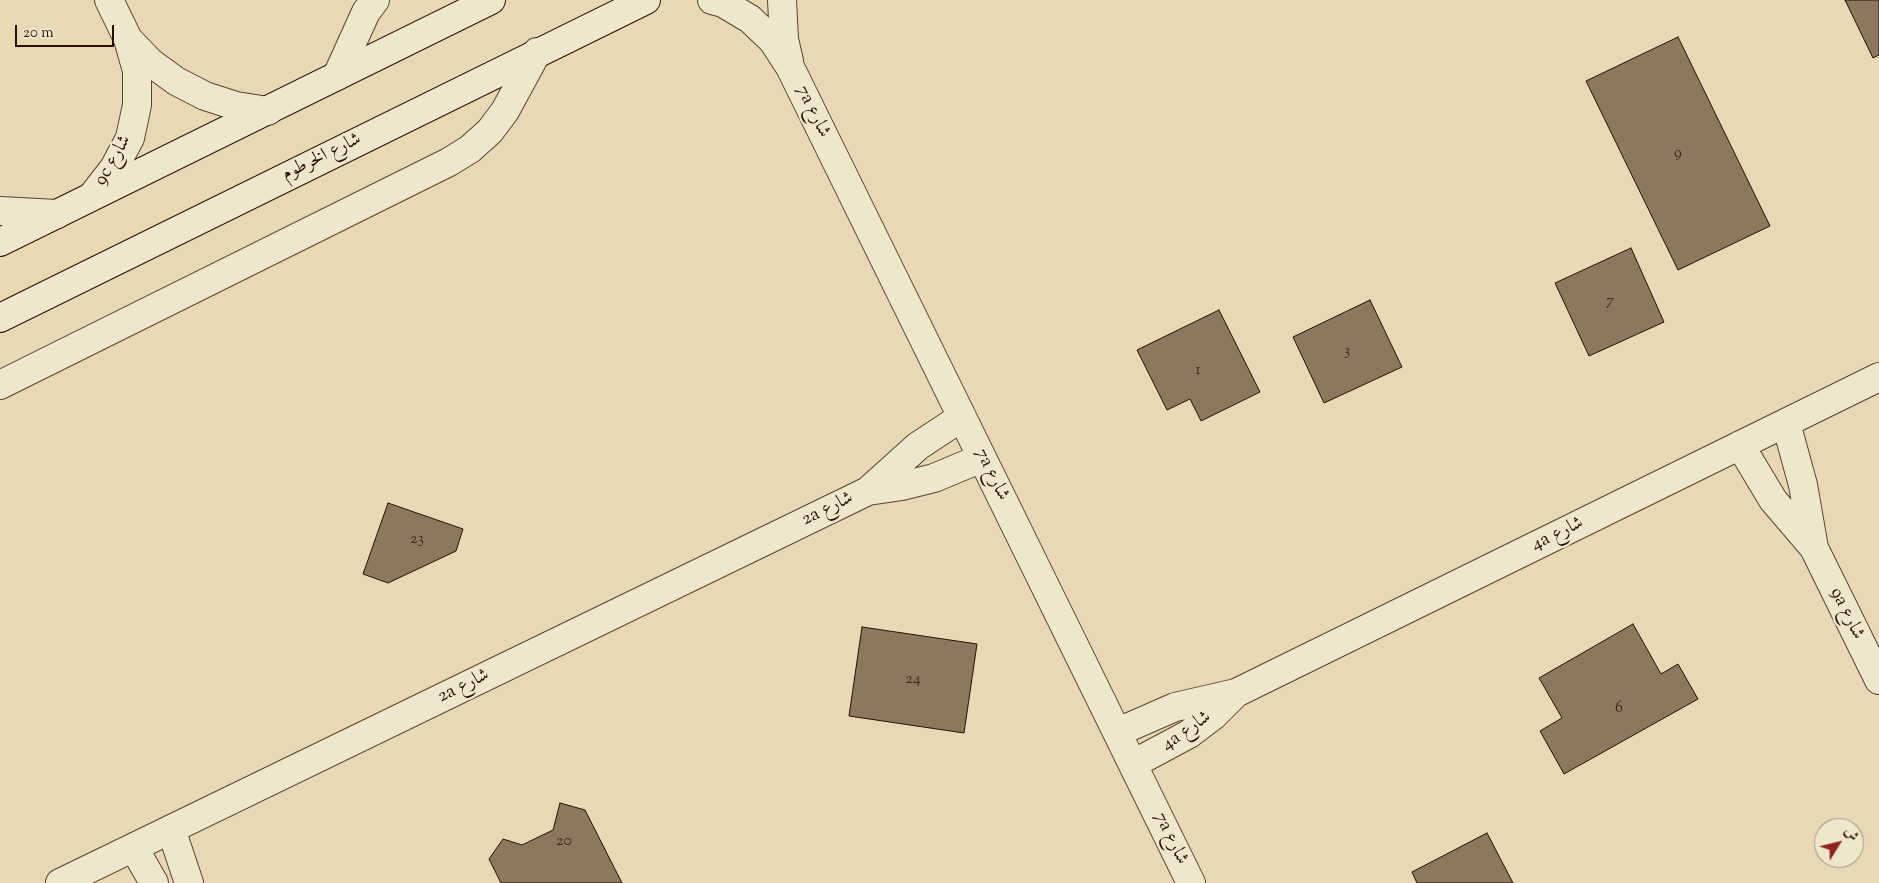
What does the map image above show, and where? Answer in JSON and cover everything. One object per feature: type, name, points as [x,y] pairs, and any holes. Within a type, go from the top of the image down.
[{"type":"street","name":"9c شارع","points":[[93,196],[114,168],[132,130],[137,105],[137,72],[128,39],[109,0]]},
{"type":"street","points":[[337,76],[366,12],[376,0]]},
{"type":"street","points":[[0,242],[491,0]]},
{"type":"street","name":"شارع الخرطوم","points":[[0,318],[646,0]]},
{"type":"street","name":"7a شارع","points":[[712,0],[723,3],[750,19],[773,41],[790,67],[1191,883]]},
{"type":"street","name":"7a شارع","points":[[782,0],[784,39],[790,67]]},
{"type":"street","name":"9c شارع","points":[[128,39],[150,62],[176,81],[205,96],[236,106],[268,111]]},
{"type":"street","points":[[0,385],[449,162],[490,131],[505,111],[537,52]]},
{"type":"street","points":[[0,211],[57,214]]},
{"type":"street","name":"4a شارع","points":[[1118,732],[1175,707],[1236,693],[1879,377]]},
{"type":"street","name":"2a شارع","points":[[60,883],[868,491],[918,446],[962,417]]},
{"type":"street","name":"9a شارع","points":[[1786,423],[1803,485],[1814,548]]},
{"type":"street","name":"9a شارع","points":[[1740,445],[1773,500],[1814,548],[1879,680]]},
{"type":"street","name":"2a شارع","points":[[868,491],[902,486],[934,478],[982,458]]},
{"type":"street","name":"4a شارع","points":[[1133,764],[1162,750],[1188,734],[1214,715],[1236,693]]},
{"type":"street","points":[[171,829],[189,883]]},
{"type":"street","points":[[134,848],[154,883]]},
{"type":"building","points":[[1845,0],[1879,0],[1879,55],[1873,58]]},
{"type":"building","points":[[1678,37],[1770,226],[1678,270],[1586,81]]},
{"type":"building","points":[[1631,248],[1664,322],[1589,356],[1555,283]]},
{"type":"building","points":[[1370,300],[1402,367],[1324,403],[1293,337]]},
{"type":"building","points":[[1219,310],[1260,392],[1201,421],[1190,399],[1167,410],[1137,350]]},
{"type":"building","points":[[388,503],[463,529],[456,551],[388,583],[363,574]]},
{"type":"building","points":[[1633,624],[1661,674],[1678,664],[1698,699],[1564,774],[1540,731],[1562,718],[1539,678]]},
{"type":"building","points":[[862,627],[977,644],[964,733],[849,716]]},
{"type":"building","points":[[560,803],[585,810],[622,883],[501,883],[489,859],[503,839],[522,845],[553,830]]},
{"type":"building","points":[[1487,833],[1513,883],[1417,883],[1412,872]]}]
